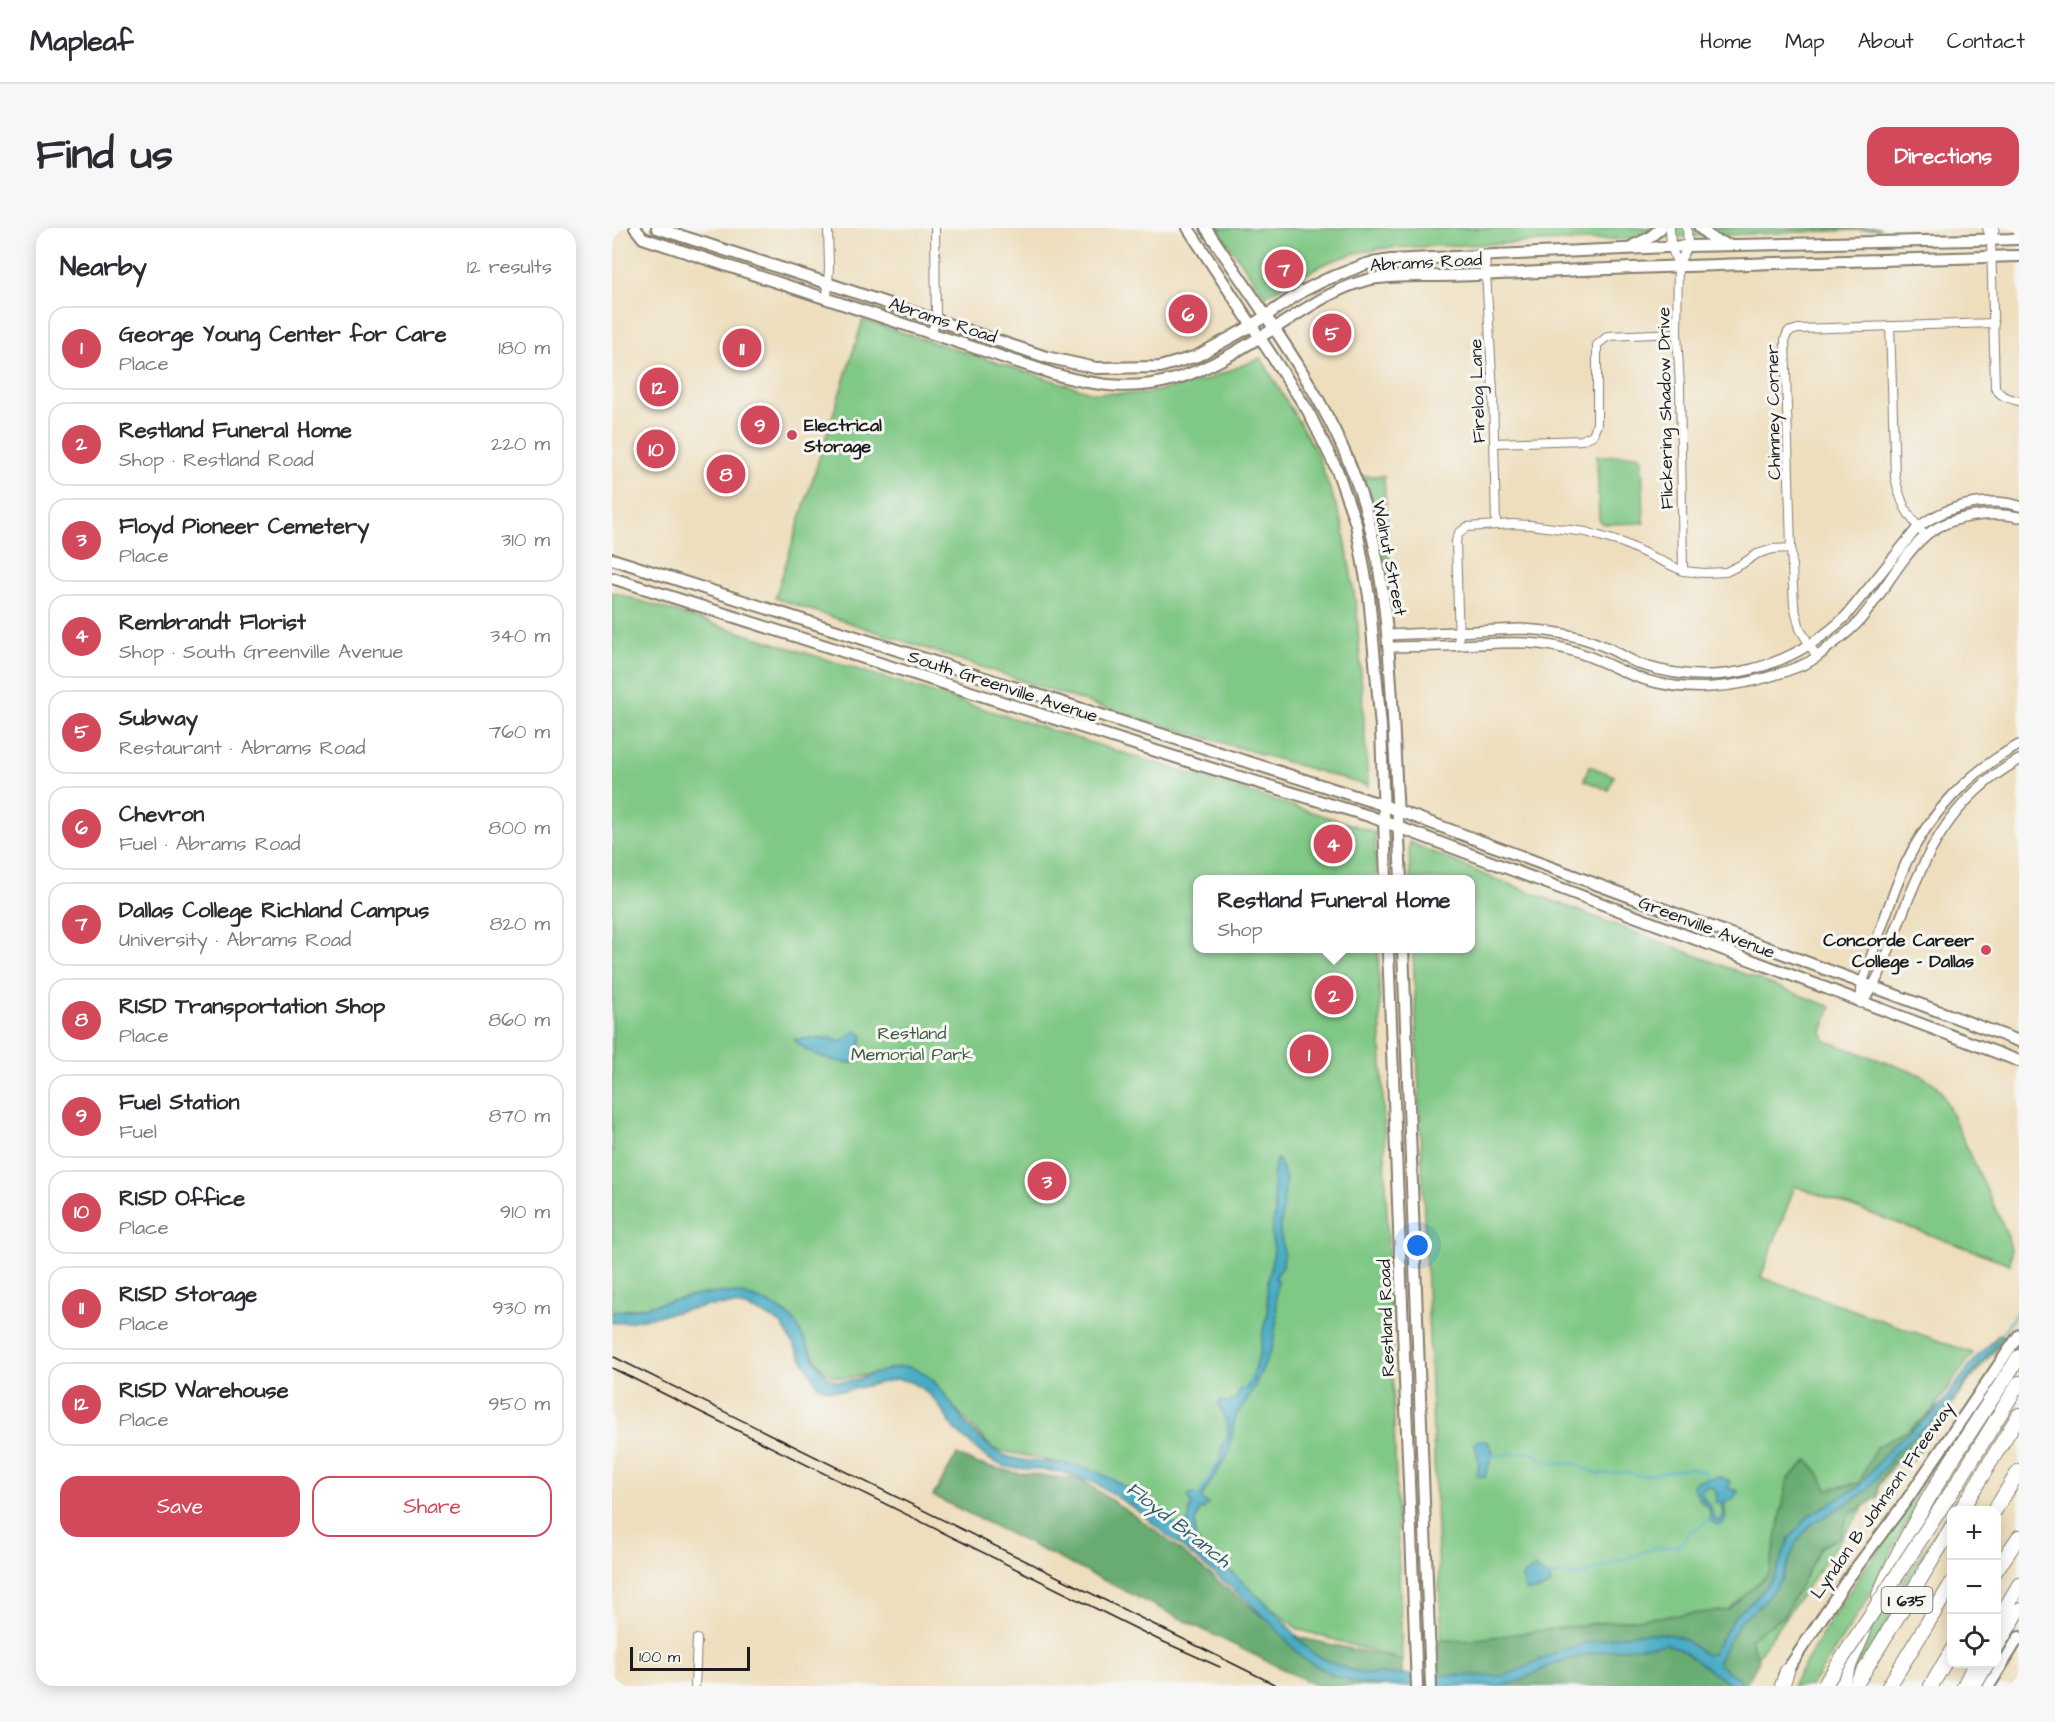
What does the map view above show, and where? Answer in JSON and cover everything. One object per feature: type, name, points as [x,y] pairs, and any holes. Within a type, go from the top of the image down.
[{"type":"highway","points":[[1840,1686],[1888,1574],[1917,1517],[2019,1357]]},
{"type":"highway","points":[[1824,1686],[1958,1482],[2019,1383]]},
{"type":"highway","points":[[1963,1506],[2019,1415]]},
{"type":"highway","points":[[1997,1506],[2019,1471]]},
{"type":"highway","name":"I 635","points":[[1859,1680],[1947,1535]]},
{"type":"highway","points":[[2001,1563],[2019,1537]]},
{"type":"highway","points":[[2001,1615],[2019,1584]]},
{"type":"highway","points":[[1889,1686],[1947,1591]]},
{"type":"highway","points":[[2001,1640],[2019,1610]]},
{"type":"highway","points":[[1931,1686],[1947,1659]]},
{"type":"highway","points":[[1964,1686],[1973,1668]]},
{"type":"highway","points":[[1974,1686],[1985,1668]]},
{"type":"highway","points":[[1782,1686],[1786,1671]]},
{"type":"main road","name":"Abrams Road","points":[[635,228],[643,238],[1077,381],[1130,386],[1151,385],[1201,370],[1230,356],[1330,294],[1369,280],[1388,277],[1486,275],[1678,265],[2019,256]]},
{"type":"main road","name":"Abrams Road","points":[[657,228],[1046,357],[1096,368],[1160,367],[1197,356],[1253,325],[1304,291],[1325,280],[1366,264],[1391,260],[1671,246],[2019,239]]},
{"type":"main road","name":"Walnut Street","points":[[1188,228],[1308,411],[1332,461],[1356,524],[1369,596],[1381,727],[1384,823]]},
{"type":"main road","name":"Walnut Street","points":[[1206,228],[1274,329],[1323,409],[1345,455],[1368,518],[1382,591],[1388,641],[1398,828]]},
{"type":"main road","points":[[1623,248],[1641,243],[1661,228]]},
{"type":"main road","points":[[1700,228],[1714,240],[1745,245]]},
{"type":"main road","points":[[1041,369],[1046,357]]},
{"type":"main road","points":[[1332,461],[1345,455]]},
{"type":"main road","name":"South Greenville Avenue","points":[[612,559],[1383,806]]},
{"type":"main road","name":"South Greenville Avenue","points":[[612,578],[1384,823]]},
{"type":"main road","points":[[744,620],[750,603]]},
{"type":"main road","points":[[1254,782],[1259,766]]},
{"type":"main road","points":[[1318,801],[1323,786]]},
{"type":"main road","name":"Greenville Avenue","points":[[1383,806],[2019,1041]]},
{"type":"main road","points":[[1384,823],[1386,875]]},
{"type":"main road","name":"Greenville Avenue","points":[[1384,823],[2019,1061]]},
{"type":"main road","points":[[1398,828],[1401,875]]},
{"type":"main road","points":[[1652,924],[1658,907]]},
{"type":"main road","name":"Restland Road","points":[[1388,953],[1417,1686]]},
{"type":"main road","name":"Restland Road","points":[[1403,953],[1431,1686]]},
{"type":"main road","points":[[1994,1052],[2001,1034]]},
{"type":"main road","name":"Lyndon B Johnson Freeway","points":[[1777,1686],[1847,1580],[1906,1501],[2019,1335]]},
{"type":"main road","points":[[1989,1686],[2019,1637]]},
{"type":"street","points":[[827,298],[830,268],[828,228]]},
{"type":"street","points":[[931,333],[936,321],[935,228]]},
{"type":"street","name":"Flickering Shadow Drive","points":[[1670,228],[1671,246],[1678,265],[1677,333],[1683,571]]},
{"type":"street","points":[[1678,265],[1688,246],[1687,228]]},
{"type":"street","points":[[1987,228],[1991,240],[1995,387],[2004,397],[2019,401]]},
{"type":"street","points":[[1991,240],[1995,228]]},
{"type":"street","name":"Firelog Lane","points":[[1485,256],[1496,525]]},
{"type":"street","points":[[815,294],[827,283]]},
{"type":"street","name":"Chimney Corner","points":[[1817,657],[1800,629],[1797,619],[1791,548],[1785,339],[1788,333],[1798,329],[1994,323]]},
{"type":"street","points":[[1890,326],[1895,477],[1901,502],[1925,536]]},
{"type":"street","points":[[1494,443],[1582,440],[1593,435],[1597,423],[1597,345],[1608,336],[1677,333]]},
{"type":"street","points":[[1388,641],[1458,632],[1520,629],[1581,638],[1647,666],[1699,677],[1762,667],[1810,646],[1846,616],[1918,527],[1931,518],[1950,509],[1974,503],[1991,502],[2019,506]]},
{"type":"street","points":[[1388,641],[1459,645],[1537,643],[1588,656],[1641,678],[1695,689],[1740,685],[1803,665],[1817,657],[1860,620],[1925,536],[1955,521],[1979,516],[1997,514],[2019,517]]},
{"type":"street","points":[[1459,645],[1456,538],[1467,527],[1530,525],[1586,532],[1623,543],[1683,571],[1704,573],[1726,572],[1757,554],[1773,549],[1791,548]]},
{"type":"street","points":[[1861,1003],[1862,983],[1906,864],[1922,835],[1964,783],[2019,744]]},
{"type":"street","points":[[1861,1003],[1875,987],[1916,879],[1933,843],[1967,799],[2001,770],[2019,760]]},
{"type":"street","points":[[1922,835],[1933,843]]},
{"type":"street","points":[[695,1686],[698,1639]]},
{"type":"green space","points":[[1217,228],[1880,229],[1386,248],[1355,253],[1326,263],[1265,296]]},
{"type":"green space","points":[[863,320],[1093,393],[1144,394],[1206,380],[1261,358],[1317,453],[1343,526],[1357,612],[1368,786],[1098,706],[775,598]]},
{"type":"green space","points":[[1638,455],[1642,459],[1644,523],[1603,524],[1599,519],[1597,456]]},
{"type":"green space","points":[[1359,476],[1384,476],[1390,577]]},
{"type":"green space","name":"Restland Memorial Park","points":[[612,592],[1375,832],[1376,875],[1193,875],[1193,953],[1378,953],[1402,1660],[1298,1629],[1133,1495],[1095,1475],[1050,1461],[993,1449],[928,1379],[907,1368],[845,1378],[833,1376],[823,1370],[789,1317],[714,1295],[612,1312]]},
{"type":"green space","points":[[1589,766],[1614,776],[1608,790],[1584,780]]},
{"type":"green space","points":[[1409,842],[1485,875],[1831,1007],[1822,1032],[1826,1041],[1921,1075],[1936,1085],[1942,1093],[2007,1234],[2011,1249],[2010,1264],[1795,1186],[1761,1277],[1973,1353],[1742,1678],[1443,1674],[1413,953],[1475,953],[1475,875],[1410,875]]},
{"type":"green space","points":[[1999,1334],[2006,1338],[1967,1383],[1914,1459],[1891,1463],[1879,1485],[1878,1497],[1848,1516],[1840,1537],[1821,1547],[1784,1616],[1750,1639],[1759,1661],[1745,1686],[1440,1686],[1438,1639],[1462,1641],[1597,1623],[1728,1610],[1769,1573],[1788,1479],[1808,1460],[1819,1473],[1827,1489],[1859,1483],[1876,1447],[1907,1431],[1953,1395],[1966,1371]]},
{"type":"green space","points":[[1990,1388],[1902,1531],[1866,1602],[1811,1686],[1792,1686],[1834,1614]]},
{"type":"green space","points":[[957,1455],[978,1464],[1012,1472],[1082,1480],[1155,1530],[1259,1614],[1301,1638],[1402,1660],[1402,1686],[1317,1686],[933,1496]]},
{"type":"green space","points":[[1947,1516],[1947,1520],[1880,1634],[1851,1676],[1872,1628]]},
{"type":"water","points":[[856,1031],[863,1035],[856,1061],[852,1063],[820,1056],[805,1049],[794,1039],[830,1038],[840,1042]]},
{"type":"water","points":[[1276,1159],[1279,1160],[1286,1179],[1280,1232],[1284,1252],[1283,1266],[1275,1278],[1278,1280],[1277,1318],[1273,1346],[1252,1392],[1235,1417],[1229,1453],[1201,1498],[1208,1504],[1203,1510],[1200,1509],[1195,1523],[1195,1537],[1200,1545],[1283,1620],[1314,1654],[1363,1674],[1502,1676],[1577,1646],[1632,1634],[1666,1634],[1679,1637],[1706,1655],[1712,1654],[1736,1614],[1753,1601],[1774,1577],[1789,1539],[1809,1515],[1857,1488],[1892,1446],[1937,1410],[1978,1355],[1995,1341],[1998,1343],[1942,1413],[1897,1451],[1868,1489],[1812,1524],[1797,1541],[1781,1580],[1761,1605],[1741,1620],[1719,1659],[1718,1664],[1738,1678],[1743,1686],[1732,1686],[1678,1648],[1666,1644],[1598,1652],[1555,1663],[1522,1680],[1503,1686],[1391,1686],[1361,1684],[1336,1676],[1303,1659],[1271,1623],[1233,1589],[1134,1508],[1097,1484],[1061,1472],[1005,1467],[987,1458],[954,1429],[936,1401],[923,1389],[910,1382],[898,1379],[844,1391],[818,1386],[782,1325],[746,1307],[706,1306],[628,1322],[612,1323],[612,1312],[712,1293],[727,1292],[755,1298],[777,1307],[794,1321],[811,1354],[822,1370],[834,1380],[851,1381],[894,1368],[913,1368],[936,1383],[966,1424],[996,1451],[1009,1457],[1070,1464],[1095,1471],[1136,1495],[1186,1534],[1191,1504],[1188,1496],[1189,1494],[1199,1495],[1221,1460],[1222,1446],[1228,1438],[1228,1426],[1219,1404],[1220,1401],[1229,1402],[1236,1399],[1239,1390],[1246,1389],[1253,1380],[1260,1353],[1268,1313],[1267,1287],[1274,1250],[1271,1232],[1275,1213],[1273,1178]]},
{"type":"water","points":[[1478,1440],[1488,1442],[1493,1451],[1485,1477],[1476,1475],[1479,1463],[1475,1443]]},
{"type":"water","points":[[1719,1477],[1730,1481],[1728,1488],[1738,1491],[1733,1500],[1727,1501],[1724,1505],[1726,1518],[1723,1524],[1719,1525],[1710,1520],[1709,1508],[1700,1500],[1693,1486],[1696,1481]],"holes":[[[1708,1486],[1715,1490],[1717,1497],[1715,1502],[1722,1505],[1723,1517],[1720,1521],[1714,1519],[1711,1507],[1702,1496],[1703,1489]]]},
{"type":"water","points":[[1536,1567],[1540,1573],[1549,1577],[1551,1585],[1537,1591],[1526,1591],[1523,1576]]},
{"type":"waterway","points":[[1995,1344],[2019,1309]]},
{"type":"waterway","points":[[1243,1391],[1254,1373]]},
{"type":"waterway","points":[[1492,1456],[1528,1452],[1557,1464],[1574,1464],[1599,1474],[1625,1472],[1642,1476],[1689,1468],[1705,1472],[1710,1479]]},
{"type":"waterway","points":[[1198,1497],[1224,1453]]},
{"type":"waterway","points":[[1549,1577],[1577,1576],[1655,1548],[1677,1546],[1686,1539],[1688,1533],[1710,1520]]},
{"type":"tram line","points":[[612,1356],[1278,1686]]},
{"type":"tram line","points":[[612,1368],[1157,1639],[1220,1667]]},
{"type":"place","name":"Dallas College Richland Campus","points":[[1284,269]]},
{"type":"place","name":"Chevron","points":[[1188,314]]},
{"type":"place","name":"Subway","points":[[1332,333]]},
{"type":"place","name":"RISD Storage","points":[[742,348]]},
{"type":"place","name":"RISD Warehouse","points":[[659,387]]},
{"type":"place","name":"Fuel Station","points":[[760,425]]},
{"type":"place","name":"Electrical Storage","points":[[792,435]]},
{"type":"place","name":"RISD Office","points":[[656,449]]},
{"type":"place","name":"RISD Transportation Shop","points":[[726,474]]},
{"type":"place","name":"Rembrandt Florist","points":[[1333,844]]},
{"type":"place","name":"Concorde Career College - Dallas","points":[[1986,950]]},
{"type":"place","name":"Restland Funeral Home","points":[[1334,995]]},
{"type":"place","name":"George Young Center for Care","points":[[1309,1054]]},
{"type":"place","name":"Floyd Pioneer Cemetery","points":[[1047,1181]]},
{"type":"water label","name":"Floyd Branch","points":[[1179,1524]]}]
